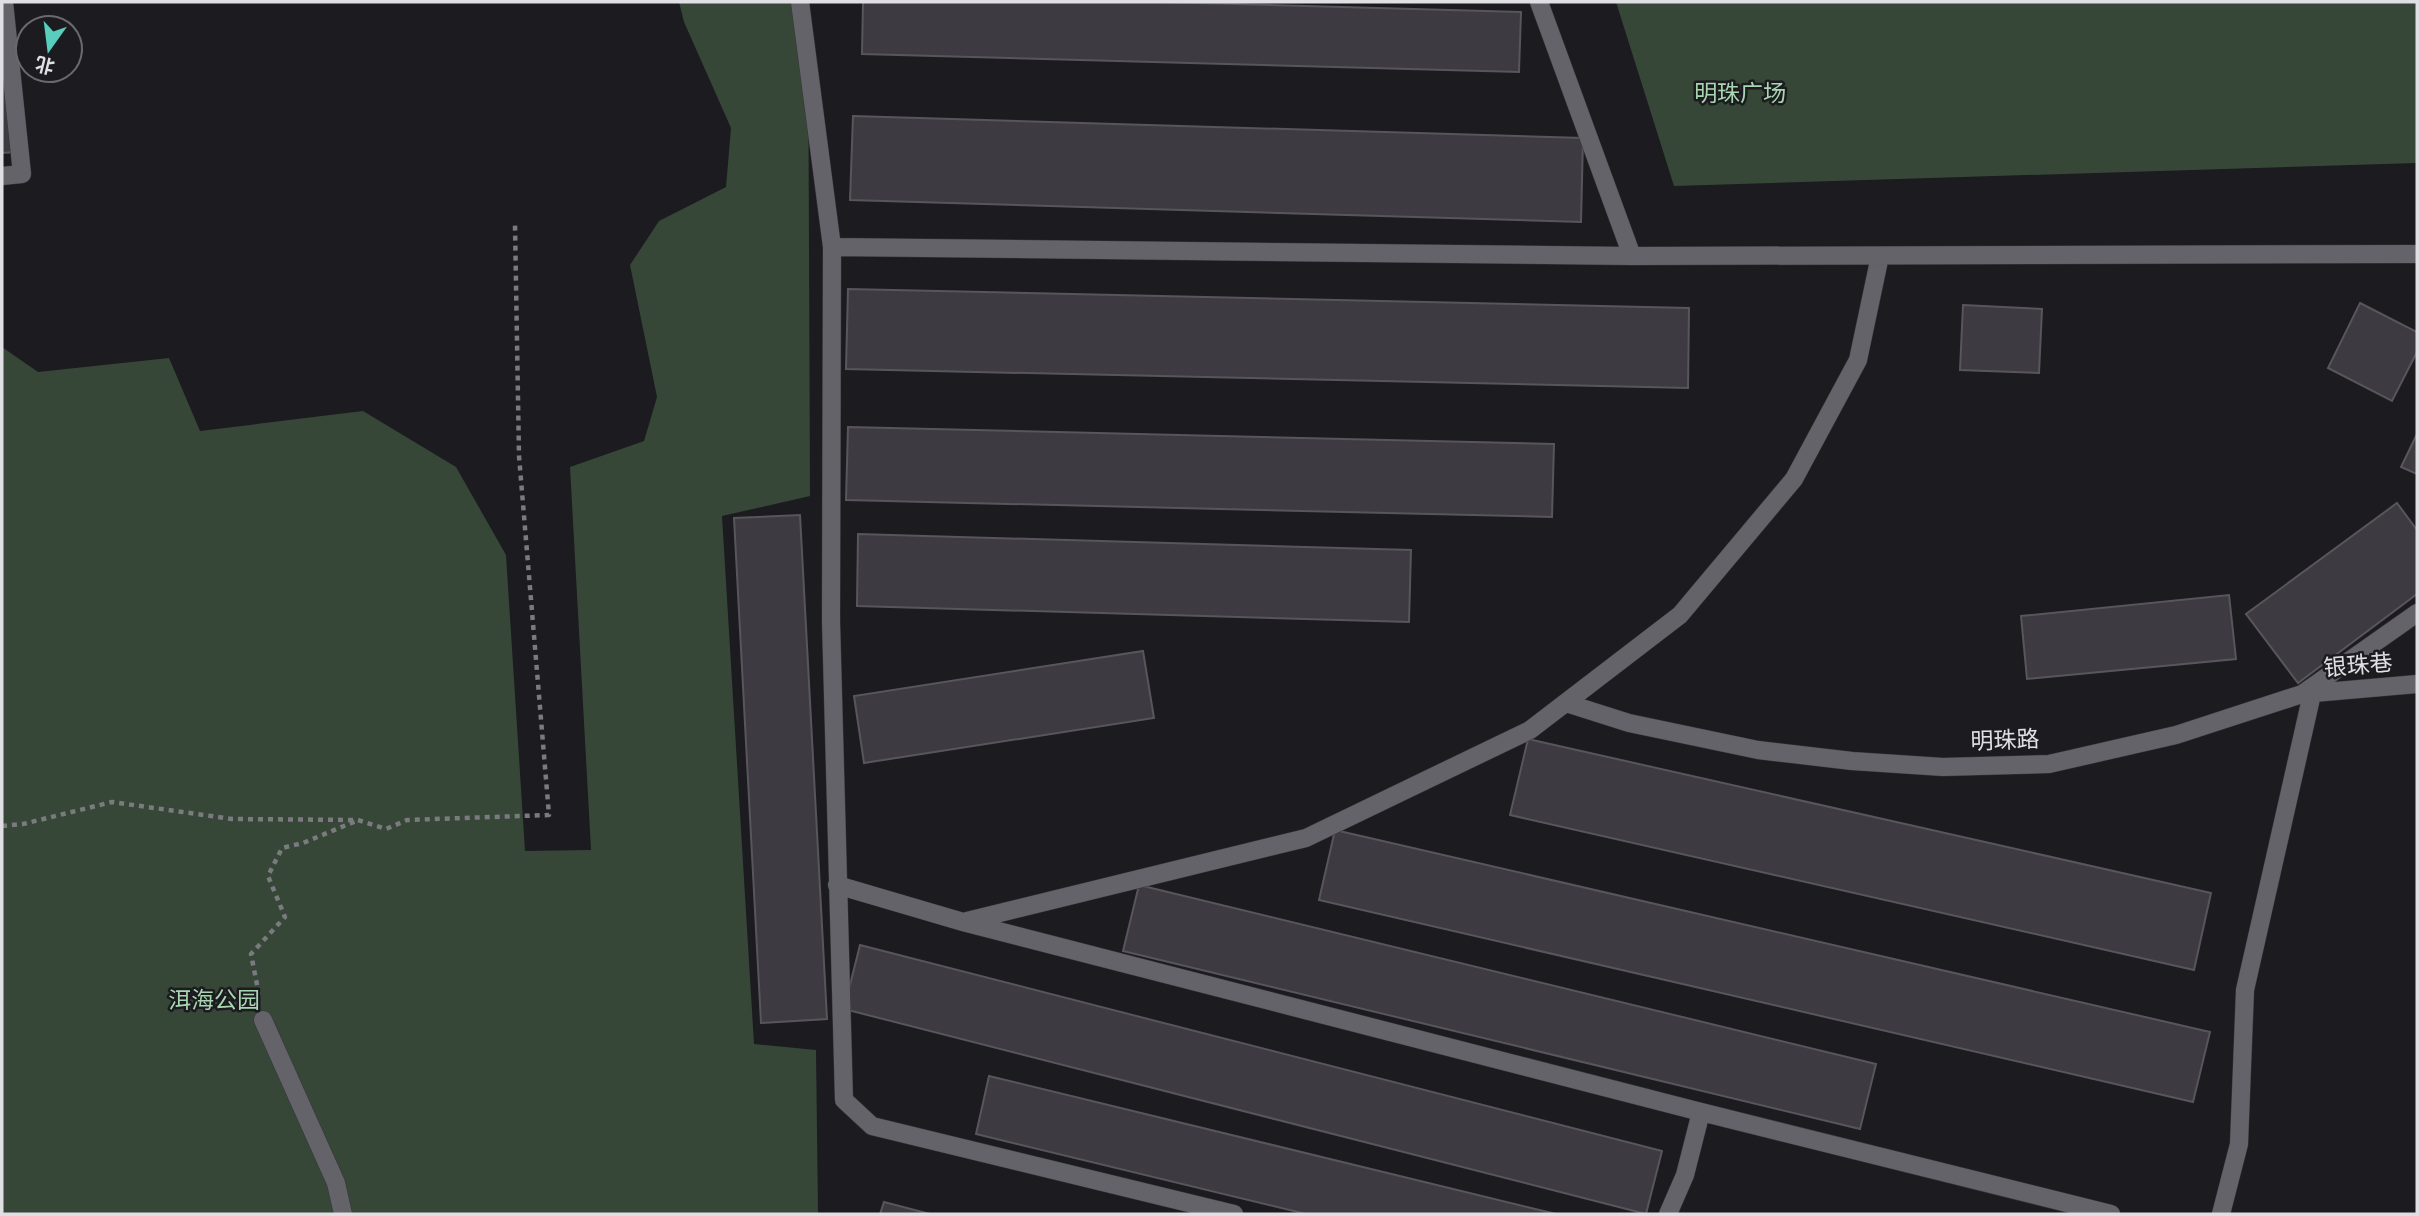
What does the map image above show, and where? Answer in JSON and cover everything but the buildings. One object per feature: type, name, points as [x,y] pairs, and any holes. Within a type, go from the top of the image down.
[{"type":"street","points":[[2,176],[22,174],[4,2]]},
{"type":"street","points":[[800,2],[832,247],[831,621],[845,1100],[872,1126],[1234,1214]]},
{"type":"street","points":[[1539,2],[1632,256]]},
{"type":"street","points":[[832,247],[1632,256],[2417,254]]},
{"type":"street","points":[[963,922],[1306,838],[1530,730],[1680,615],[1794,479],[1858,360],[1880,256]]},
{"type":"street","name":"明珠路","points":[[1566,702],[1629,723],[1758,750],[1852,761],[1943,767],[2049,764],[2176,735],[2307,694],[2417,613]]},
{"type":"street","name":"银珠巷","points":[[2307,694],[2417,684]]},
{"type":"street","points":[[2221,1214],[2239,1144],[2245,990],[2307,694]]},
{"type":"street","points":[[837,885],[963,922],[1701,1112],[2111,1214]]},
{"type":"street","points":[[263,1020],[337,1182],[343,1214]]},
{"type":"street","points":[[1668,1214],[1685,1175],[1701,1112]]},
{"type":"path","points":[[2,826],[23,824],[112,802],[232,819],[358,820],[386,829],[407,820],[549,815],[519,456],[515,225]]},
{"type":"path","points":[[263,1020],[251,954],[285,917],[268,876],[282,848],[303,844],[358,820]]},
{"type":"green space","name":"洱海公园","points":[[679,2],[808,2],[810,496],[722,516],[754,1044],[816,1050],[818,1214],[2,1214],[2,347],[38,372],[169,358],[200,431],[363,411],[456,467],[506,555],[525,851],[591,850],[570,467],[644,441],[657,397],[630,265],[659,221],[726,187],[731,128],[684,22]]},
{"type":"green space","name":"明珠广场","points":[[1616,2],[2417,2],[2417,163],[1674,186]]}]
